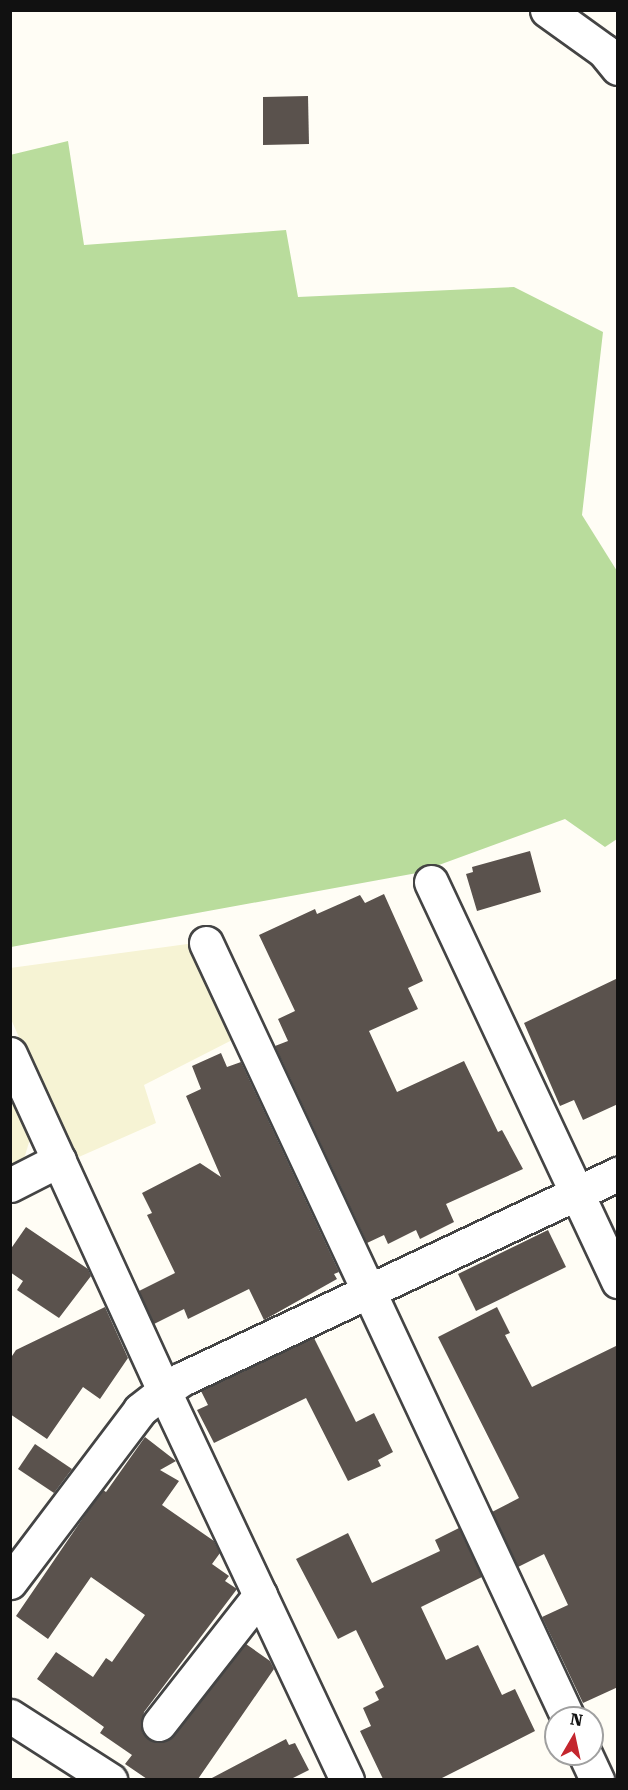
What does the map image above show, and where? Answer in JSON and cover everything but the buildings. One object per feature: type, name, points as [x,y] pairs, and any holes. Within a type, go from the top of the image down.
[{"type":"street","points":[[547,10],[604,51],[618,68]]},
{"type":"street","points":[[431,882],[618,1281]]},
{"type":"street","points":[[206,943],[562,1706]]},
{"type":"street","points":[[10,1054],[164,1391],[347,1779]]},
{"type":"street","points":[[10,1185],[59,1160]]},
{"type":"street","points":[[10,1582],[140,1410],[164,1391],[182,1379],[618,1174]]},
{"type":"street","points":[[159,1724],[260,1595]]},
{"type":"street","points":[[10,1716],[73,1770],[110,1779]]},
{"type":"shaded area","points":[[195,943],[236,1038],[144,1085],[156,1123],[72,1160],[11,1019],[10,968]]},
{"type":"shaded area","points":[[10,1090],[30,1139],[24,1159],[11,1166]]},
{"type":"green space","points":[[68,141],[84,245],[286,230],[298,297],[514,287],[603,332],[582,515],[617,571],[617,839],[605,847],[565,819],[417,873],[11,947],[10,155]]}]
